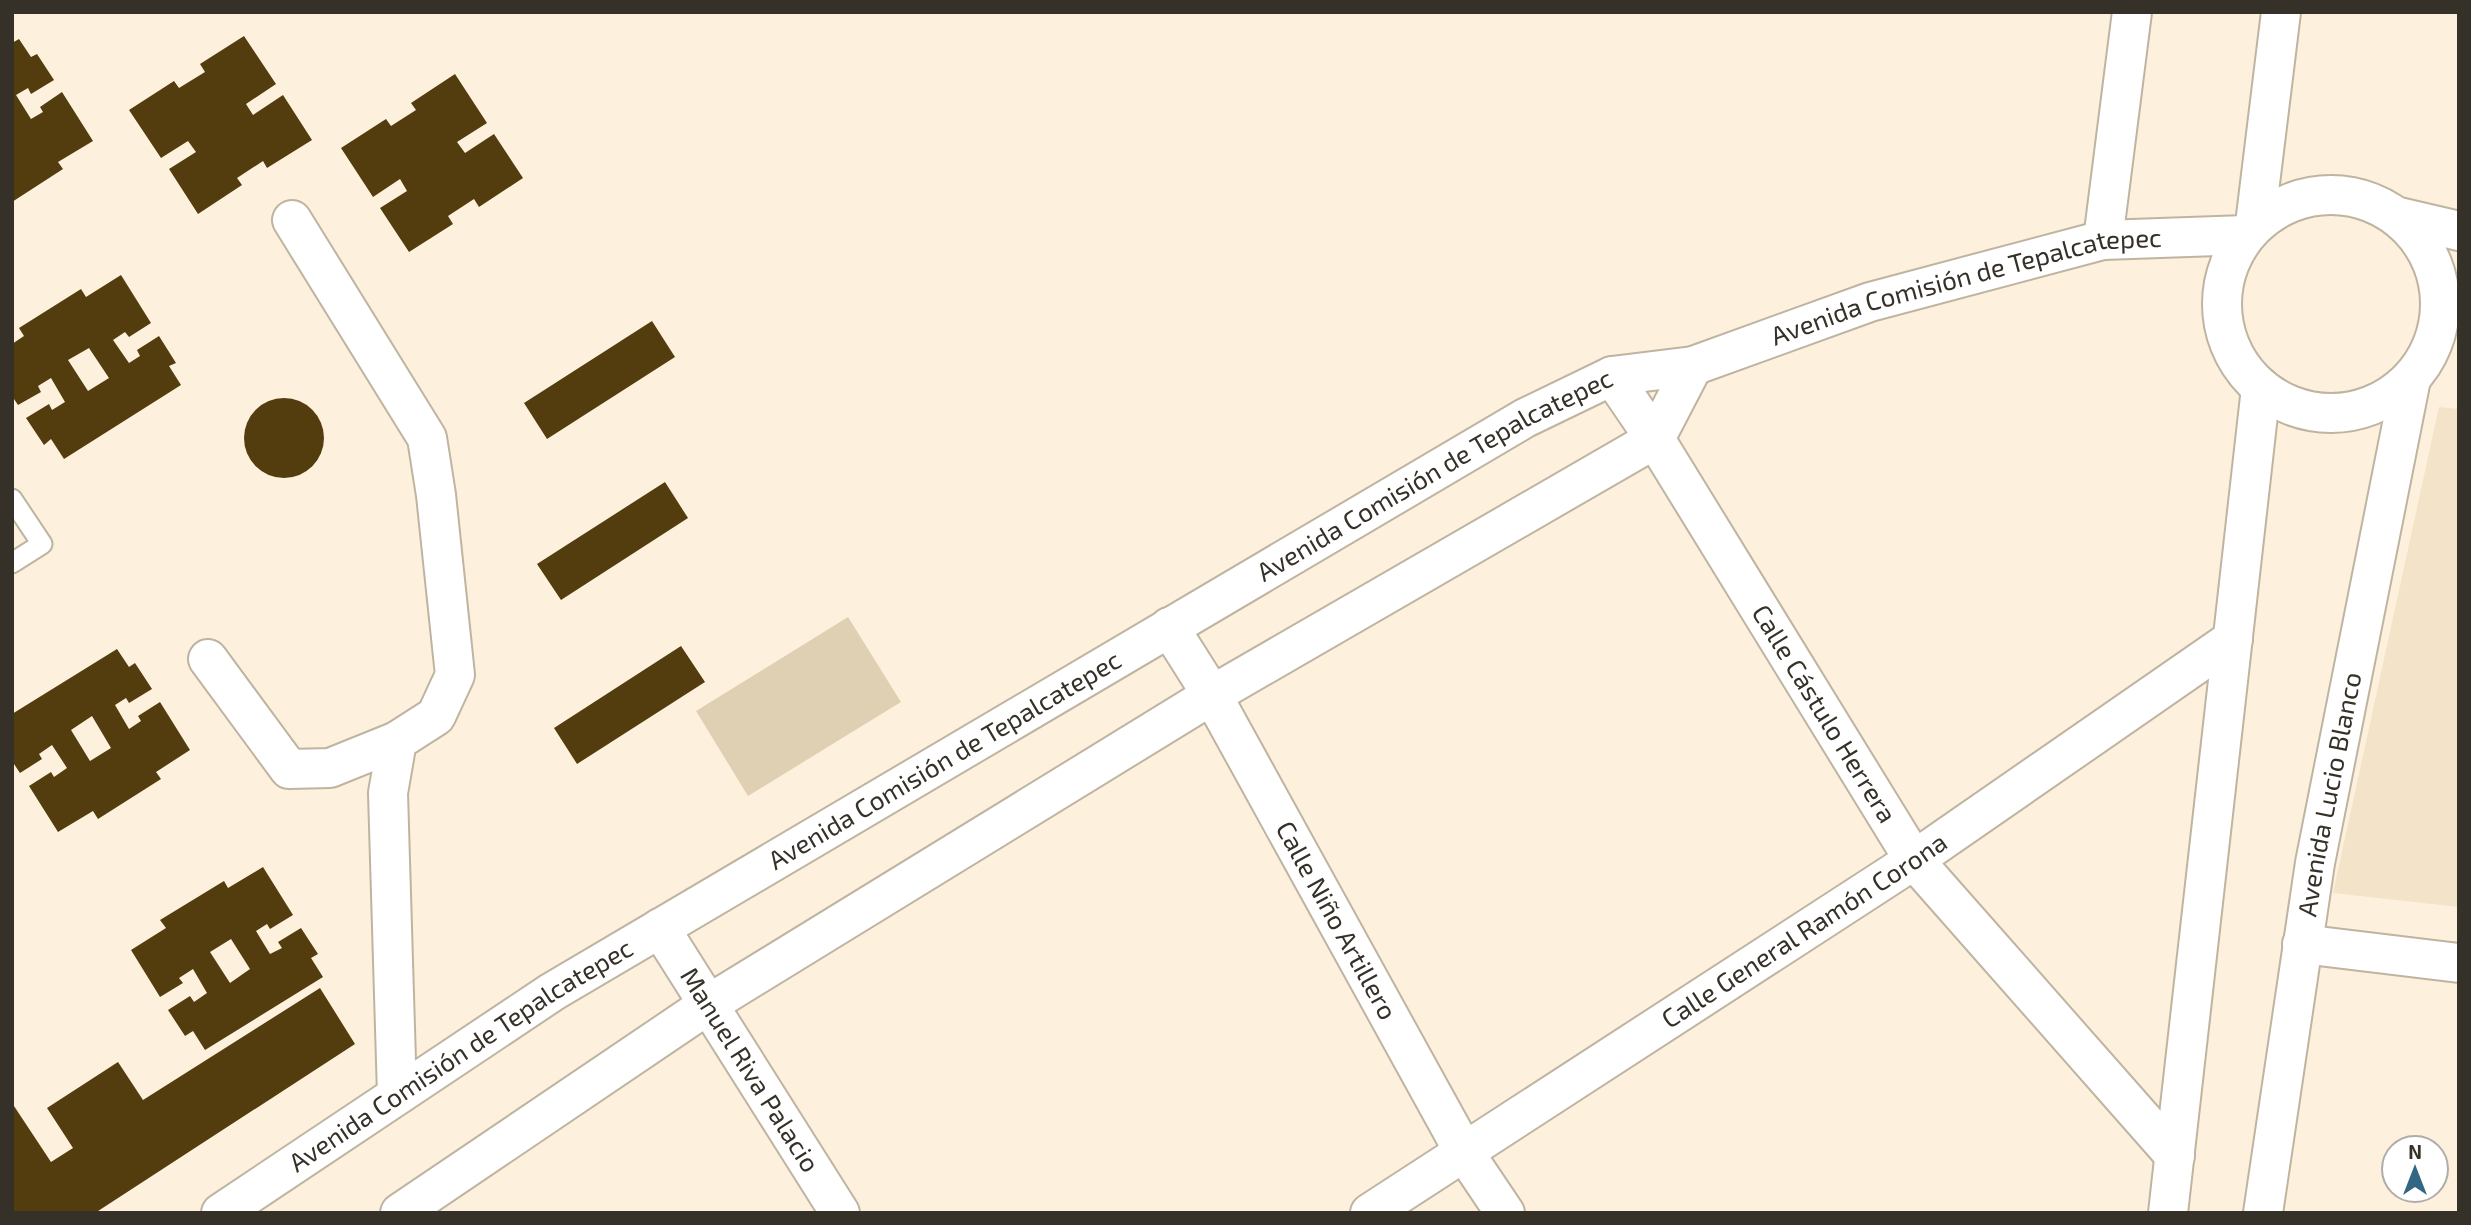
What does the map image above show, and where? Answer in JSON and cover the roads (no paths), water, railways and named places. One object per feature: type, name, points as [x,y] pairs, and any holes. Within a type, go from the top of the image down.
[{"type":"street","points":[[2104,240],[2132,12]]},
{"type":"street","points":[[2250,230],[2280,12]]},
{"type":"street","name":"Avenida Comisión de Tepalcatepec","points":[[2342,194],[2372,202],[2399,218],[2421,240],[2435,268],[2441,300],[2432,367],[2385,399],[2354,411],[2321,412],[2289,405],[2261,387],[2238,362],[2225,331],[2221,297],[2229,264],[2250,230],[2281,207],[2310,196],[2342,194]]},
{"type":"street","name":"Avenida Comisión de Tepalcatepec","points":[[2399,218],[2459,230]]},
{"type":"street","points":[[208,659],[289,769],[330,768],[397,741],[436,716],[455,675],[436,495],[427,438],[292,220]]},
{"type":"street","name":"Avenida Comisión de Tepalcatepec","points":[[221,1213],[552,992],[1525,418],[1612,376],[1693,366],[1870,302],[2104,240],[2250,230]]},
{"type":"street","points":[[400,1213],[709,1004],[1212,695],[1655,439],[1693,366]]},
{"type":"street","name":"Avenida Lucio Blanco","points":[[2263,1213],[2315,863],[2432,367]]},
{"type":"street","name":"Calle Cástulo Herrera","points":[[1612,376],[1655,439],[1914,860],[2175,1156]]},
{"type":"street","points":[[2168,1213],[2261,387]]},
{"type":"street","name":"Calle Niño Artillero","points":[[1169,627],[1212,695],[1464,1152],[1505,1213]]},
{"type":"street","name":"Calle General Ramón Corona","points":[[1370,1213],[1914,860],[2233,639]]},
{"type":"street","points":[[397,741],[388,793],[397,1095]]},
{"type":"street","name":"Manuel Riva Palacio","points":[[660,928],[840,1213]]},
{"type":"street","points":[[2302,944],[2459,963]]},
{"type":"lane","points":[[12,499],[42,544],[12,563]]}]
